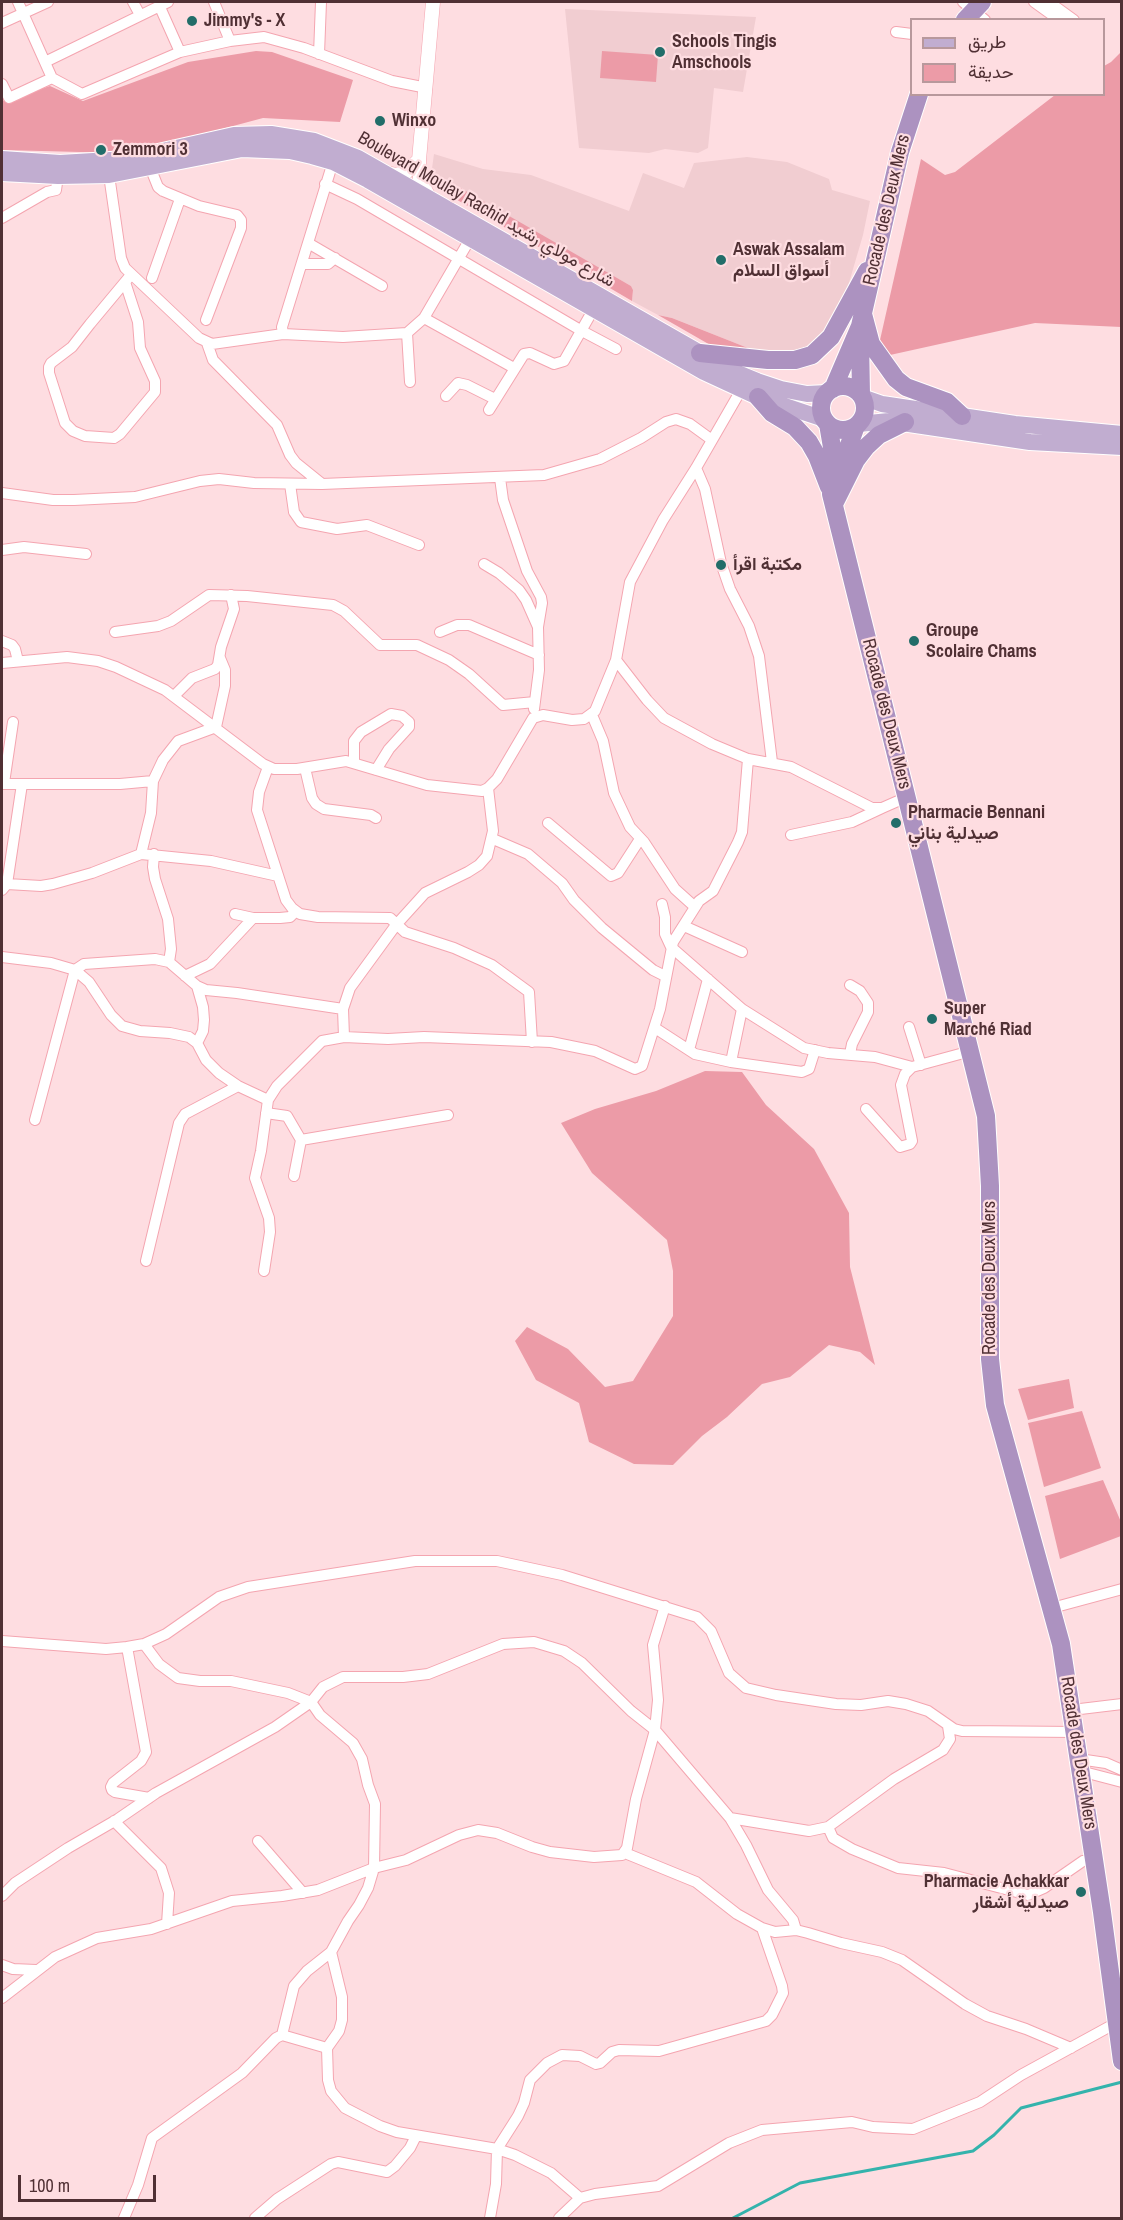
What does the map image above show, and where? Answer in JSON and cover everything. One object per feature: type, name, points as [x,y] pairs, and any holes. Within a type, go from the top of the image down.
[{"type":"highway","name":"Rocade des Deux Mers","points":[[918,96],[900,152],[861,320],[822,406],[834,459],[833,499],[986,1116],[990,1158],[990,1359],[995,1405],[1061,1644],[1076,1732],[1122,2061]]},
{"type":"highway","points":[[699,354],[768,360],[795,360],[812,356],[831,336],[875,260]]},
{"type":"highway","name":"Rocade des Deux Mers","points":[[833,499],[837,478],[864,414],[865,407],[861,396],[861,320]]},
{"type":"highway","points":[[861,320],[871,344],[896,380],[906,387],[947,402],[962,416]]},
{"type":"highway","points":[[830,391],[846,387],[861,396]]},
{"type":"highway","points":[[749,393],[772,413],[795,427],[809,442],[817,456],[833,499]]},
{"type":"highway","points":[[826,422],[842,430],[858,425]]},
{"type":"highway","points":[[833,499],[866,447],[879,435],[905,423]]},
{"type":"main road","name":"Boulevard Moulay Rachid شارع مولاي رشيد","points":[[2,159],[60,163],[108,161],[176,150],[234,135],[271,134],[314,141],[335,147],[385,173],[699,354],[757,381],[807,394],[830,391]]},
{"type":"main road","name":"Boulevard Moulay Rachid شارع مولاي رشيد","points":[[2,173],[58,176],[109,175],[242,149],[290,151],[333,162],[704,372],[749,393],[826,422]]},
{"type":"main road","points":[[861,396],[882,404],[1015,424],[1122,434]]},
{"type":"main road","points":[[858,425],[878,420],[1030,442],[1122,447]]},
{"type":"street","points":[[18,2],[52,78],[79,93],[87,94],[180,52],[230,41],[264,37],[319,54],[392,81],[427,88]]},
{"type":"street","points":[[2,23],[48,2]]},
{"type":"street","points":[[133,2],[140,15]]},
{"type":"street","points":[[214,2],[230,41]]},
{"type":"street","points":[[319,54],[321,2]]},
{"type":"street","points":[[430,199],[420,180],[419,160],[433,2]]},
{"type":"street","points":[[1034,2],[1056,18]]},
{"type":"street","points":[[1049,2],[1071,18]]},
{"type":"street","points":[[45,62],[164,3],[180,52]]},
{"type":"street","points":[[896,32],[910,34]]},
{"type":"street","points":[[2,84],[9,98],[52,78]]},
{"type":"street","points":[[385,173],[396,175],[406,172],[419,160]]},
{"type":"street","points":[[283,334],[282,327],[333,162]]},
{"type":"street","points":[[150,168],[158,187],[180,199],[237,215],[242,223],[206,320]]},
{"type":"street","points":[[109,175],[121,258],[128,279],[138,322],[140,348],[155,381],[155,392],[128,425],[114,438],[85,436],[73,432],[64,423],[49,367],[72,347],[128,279]]},
{"type":"street","points":[[2,219],[47,192],[56,190],[58,176]]},
{"type":"street","points":[[326,184],[357,199],[616,349]]},
{"type":"street","points":[[152,278],[180,199]]},
{"type":"street","points":[[128,279],[207,343],[283,334],[343,337],[407,333],[424,318],[470,239]]},
{"type":"street","points":[[308,243],[382,286]]},
{"type":"street","points":[[302,264],[328,264],[335,258]]},
{"type":"street","points":[[489,410],[522,355],[528,352],[554,363],[562,363],[593,310]]},
{"type":"street","points":[[424,318],[514,368]]},
{"type":"street","points":[[407,333],[410,382]]},
{"type":"street","points":[[207,343],[213,360],[277,425],[296,463],[322,484]]},
{"type":"street","points":[[446,396],[458,383],[495,399]]},
{"type":"street","points":[[533,718],[543,715],[572,720],[584,719],[592,715],[604,693],[616,660],[630,582],[663,520],[712,440],[749,393]]},
{"type":"street","points":[[2,493],[53,500],[74,500],[135,497],[200,481],[219,479],[254,483],[322,484],[544,475],[583,465],[620,450],[671,419],[682,420],[690,424],[712,440]]},
{"type":"street","points":[[696,468],[705,489],[721,563],[759,656],[772,762]]},
{"type":"street","points":[[2,663],[58,657],[98,661],[128,671],[174,696],[268,767],[284,770],[339,762],[354,763],[427,785],[478,791],[488,788],[497,779],[533,718],[539,655],[538,627],[542,603],[527,571],[503,500],[500,478]]},
{"type":"street","points":[[290,484],[294,512],[301,522],[337,529],[368,525],[419,545]]},
{"type":"street","points":[[2,550],[24,547],[86,554]]},
{"type":"street","points":[[484,564],[519,590],[538,627]]},
{"type":"street","points":[[115,632],[158,626],[171,621],[209,595],[333,604],[344,611],[380,645],[417,645],[449,660],[503,705],[535,702]]},
{"type":"street","points":[[174,696],[192,678],[215,669],[234,609],[231,596]]},
{"type":"street","points":[[440,632],[457,625],[469,626],[539,655]]},
{"type":"street","points":[[2,641],[12,645],[18,661]]},
{"type":"street","points":[[216,727],[225,686],[225,670],[220,658]]},
{"type":"street","points":[[616,660],[664,718],[712,744],[748,759],[772,762],[799,770],[864,806],[882,808]]},
{"type":"street","points":[[354,763],[354,741],[361,732],[390,714],[402,717],[409,722],[409,727],[389,749],[376,770]]},
{"type":"street","points":[[592,715],[603,741],[614,793],[630,827],[644,842],[675,889],[695,907]]},
{"type":"street","points":[[12,722],[3,784],[120,784],[153,781]]},
{"type":"street","points":[[141,854],[151,813],[153,781],[166,753],[178,741],[216,727]]},
{"type":"street","points":[[264,1271],[270,1232],[269,1218],[255,1178],[268,1100],[277,1086],[317,1044],[344,1037],[387,1040],[424,1037],[551,1042],[608,1055],[638,1069],[644,1063],[655,1028],[671,947],[699,901],[713,891],[742,832],[748,759]]},
{"type":"street","points":[[268,767],[259,792],[257,810],[287,902],[296,911],[318,917],[390,918],[405,932],[477,957],[525,987],[530,995],[532,1042]]},
{"type":"street","points":[[304,768],[312,798],[316,804],[324,809],[371,815],[376,818]]},
{"type":"street","points":[[21,784],[4,887],[53,884],[92,873],[141,854],[232,865],[278,876]]},
{"type":"street","points":[[344,1037],[343,1009],[350,987],[396,925],[425,893],[479,865],[487,856],[493,839],[488,788]]},
{"type":"street","points":[[791,835],[852,822],[907,796]]},
{"type":"street","points":[[548,823],[611,876],[618,873],[640,839]]},
{"type":"street","points":[[493,839],[528,854],[562,883],[574,900],[602,928],[653,970],[665,976]]},
{"type":"street","points":[[154,854],[155,879],[168,919],[171,949],[169,962]]},
{"type":"street","points":[[662,904],[665,934],[671,947],[742,1009],[804,1048],[875,1057],[917,1066]]},
{"type":"street","points":[[235,914],[253,918],[280,918],[290,917],[296,911]]},
{"type":"street","points":[[184,976],[210,964],[253,918]]},
{"type":"street","points":[[684,926],[742,952]]},
{"type":"street","points":[[2,957],[51,963],[75,970],[89,982],[111,1015],[122,1026],[140,1032],[192,1038],[219,1072],[238,1086],[268,1100]]},
{"type":"street","points":[[35,1120],[75,970],[84,964],[155,959],[169,962],[197,986],[206,990],[343,1009]]},
{"type":"street","points":[[688,1050],[708,979]]},
{"type":"street","points":[[850,985],[860,991],[868,1003],[868,1012],[852,1044],[850,1054]]},
{"type":"street","points":[[197,986],[204,1007],[203,1031],[197,1043]]},
{"type":"street","points":[[731,1062],[742,1009]]},
{"type":"street","points":[[909,1027],[917,1066]]},
{"type":"street","points":[[655,1028],[688,1050],[731,1062],[802,1072],[808,1069],[816,1050]]},
{"type":"street","points":[[866,1109],[900,1147],[910,1144],[912,1141],[902,1085],[905,1074],[917,1066],[971,1051]]},
{"type":"street","points":[[146,1260],[179,1123],[185,1114],[238,1086]]},
{"type":"street","points":[[266,1113],[287,1116],[301,1140],[294,1176]]},
{"type":"street","points":[[301,1140],[448,1115]]},
{"type":"street","points":[[2,1641],[106,1649],[127,1647],[144,1644],[166,1634],[211,1602],[248,1587],[415,1562],[475,1560],[512,1563],[562,1575],[697,1617],[708,1625],[729,1673],[746,1688],[836,1704],[861,1705],[888,1701],[906,1704],[928,1712],[954,1729],[971,1732],[1076,1732]]},
{"type":"street","points":[[1052,1608],[1122,1589]]},
{"type":"street","points":[[625,1853],[636,1799],[655,1730],[658,1700],[653,1645],[665,1606]]},
{"type":"street","points":[[2,1896],[33,1871],[149,1798],[275,1727],[311,1702],[323,1687],[343,1677],[403,1677],[428,1674],[503,1644],[534,1642],[551,1646],[574,1656],[631,1711],[655,1730],[730,1818],[768,1890],[793,1920],[796,1930]]},
{"type":"street","points":[[144,1644],[159,1664],[178,1678],[231,1681],[288,1694],[311,1702],[320,1715],[353,1743],[362,1759],[375,1804],[374,1868],[368,1888],[331,1952],[307,1971],[294,1986],[282,2035]]},
{"type":"street","points":[[127,1647],[146,1752],[141,1761],[111,1787],[116,1792],[149,1798]]},
{"type":"street","points":[[1072,1710],[1122,1704]]},
{"type":"street","points":[[730,1818],[809,1831],[828,1827],[894,1779],[943,1750],[950,1739],[948,1726]]},
{"type":"street","points":[[1080,1765],[1106,1763],[1122,1770]]},
{"type":"street","points":[[1080,1765],[1122,1782]]},
{"type":"street","points":[[114,1821],[161,1868],[169,1893],[167,1924]]},
{"type":"street","points":[[828,1827],[833,1838],[852,1849],[898,1868],[944,1873],[1028,1895],[1044,1888],[1083,1861],[1094,1860]]},
{"type":"street","points":[[2,1998],[56,1957],[97,1938],[167,1924],[232,1901],[303,1893],[337,1883],[374,1868],[406,1860],[459,1835],[478,1830],[497,1833],[550,1852],[606,1857],[625,1853],[696,1882],[737,1914],[762,1928],[784,1932],[796,1930],[863,1947],[902,1960],[965,2004],[987,2016],[1071,2048]]},
{"type":"street","points":[[258,1841],[303,1893]]},
{"type":"street","points":[[490,2218],[496,2184],[497,2149],[518,2116],[530,2080],[555,2057],[570,2054],[596,2064],[612,2052],[619,2050],[659,2051],[766,2021],[772,2015],[783,1993],[773,1954],[762,1928]]},
{"type":"street","points":[[331,1952],[342,1997],[342,2019],[339,2031],[327,2048],[328,2080],[331,2091],[345,2108],[380,2126],[416,2136],[497,2149],[539,2166],[564,2182],[580,2198]]},
{"type":"street","points":[[2,1965],[13,1969],[36,1970]]},
{"type":"street","points":[[559,2218],[580,2198],[658,2186],[729,2143],[762,2130],[852,2122],[873,2127],[913,2129],[980,2102],[1020,2075],[1116,2023]]},
{"type":"street","points":[[124,2218],[138,2185],[152,2138],[242,2073],[276,2038],[282,2035],[327,2048]]},
{"type":"street","points":[[255,2218],[276,2199],[332,2164],[339,2162],[387,2172],[410,2148],[416,2136]]},
{"type":"shaded area","name":"Schools Tingis Amschools","points":[[565,9],[756,17],[743,92],[714,88],[708,148],[698,153],[665,149],[649,153],[579,148]]},
{"type":"shaded area","name":"Aswak Assalam أسواق السلام","points":[[434,154],[483,169],[531,175],[629,211],[643,173],[684,188],[694,163],[747,157],[787,162],[829,179],[832,190],[870,201],[863,235],[844,300],[822,342],[804,354],[753,350],[672,318],[658,315],[632,301],[631,286],[431,176]]},
{"type":"green space","points":[[256,51],[272,52],[353,80],[340,122],[263,118],[119,153],[2,150],[2,101],[50,86],[83,101],[188,62]]},
{"type":"green space","points":[[602,51],[658,55],[656,82],[600,78]]},
{"type":"green space","points":[[1121,52],[1121,327],[1035,323],[890,355],[880,340],[921,159],[945,175],[955,172],[1054,96],[1105,96],[1105,65]]},
{"type":"green space","points":[[431,176],[443,178],[631,286],[632,301],[591,277],[590,270],[563,254],[556,257],[433,186],[430,182]]},
{"type":"green space","points":[[658,315],[672,318],[753,350],[712,346]]},
{"type":"green space","points":[[705,1071],[742,1072],[766,1105],[814,1149],[849,1213],[850,1267],[875,1365],[860,1352],[829,1345],[790,1377],[762,1384],[727,1417],[702,1436],[673,1465],[634,1464],[589,1442],[579,1403],[536,1380],[515,1341],[527,1327],[568,1349],[605,1387],[633,1381],[673,1316],[673,1271],[667,1240],[592,1173],[561,1123],[595,1109],[656,1091]]},
{"type":"green space","points":[[1069,1379],[1074,1408],[1028,1420],[1018,1389]]},
{"type":"green space","points":[[1082,1411],[1101,1468],[1044,1487],[1028,1423]]},
{"type":"green space","points":[[1103,1480],[1121,1522],[1121,1536],[1060,1559],[1045,1496]]},
{"type":"waterway","points":[[733,2218],[800,2183],[973,2151],[994,2135],[1021,2108],[1122,2082]]},
{"type":"place","name":"Jimmy's - X","points":[[192,21]]},
{"type":"place","name":"Schools Tingis Amschools","points":[[660,52]]},
{"type":"place","name":"Winxo","points":[[380,121]]},
{"type":"place","name":"Zemmori 3","points":[[101,150]]},
{"type":"place","name":"Aswak Assalam أسواق السلام","points":[[721,260]]},
{"type":"place","name":"مكتبة اقرأ","points":[[721,565]]},
{"type":"place","name":"Groupe Scolaire Chams","points":[[914,641]]},
{"type":"place","name":"Pharmacie Bennani صيدلية بناني","points":[[896,823]]},
{"type":"place","name":"Super Marché Riad","points":[[932,1019]]},
{"type":"place","name":"Pharmacie Achakkar صيدلية أشقار","points":[[1081,1892]]}]
